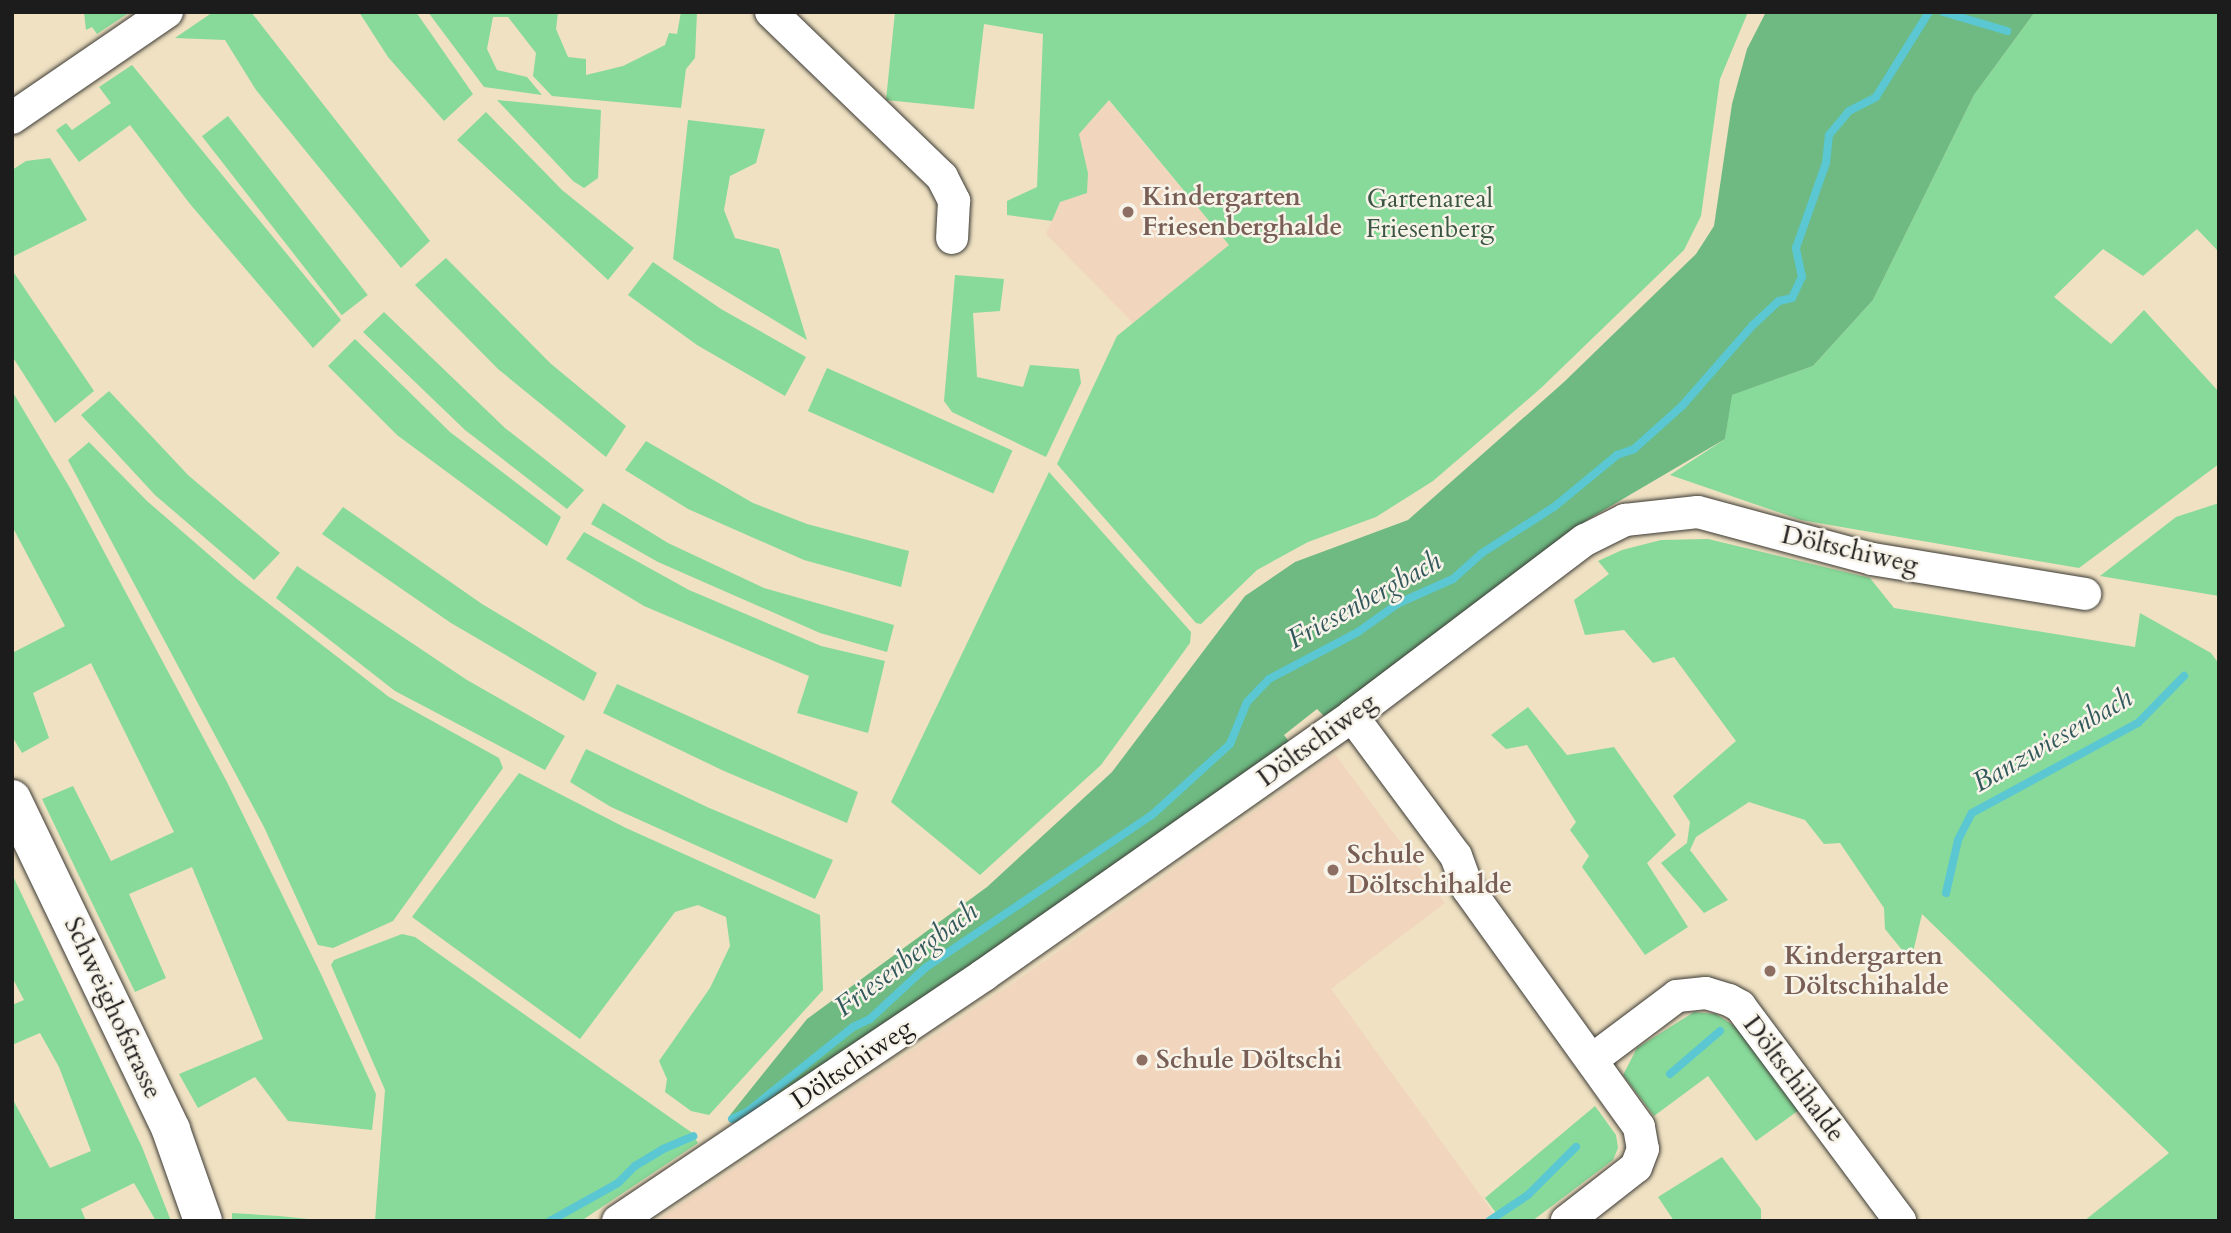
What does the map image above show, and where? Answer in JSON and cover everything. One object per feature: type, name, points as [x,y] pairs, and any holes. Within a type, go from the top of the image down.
[{"type":"main road","name":"Schweighofstrasse","points":[[12,799],[171,1130],[202,1221]]},
{"type":"street","points":[[12,118],[167,12]]},
{"type":"street","points":[[771,12],[942,177],[954,201],[952,238]]},
{"type":"street","name":"Döltschiweg","points":[[618,1221],[984,975],[1352,716],[1586,540],[1625,520],[1649,515],[1698,512],[1872,559],[2085,594]]},
{"type":"street","points":[[1352,716],[1456,856],[1468,889],[1593,1059],[1639,1127],[1643,1149],[1629,1175],[1567,1221]]},
{"type":"street","name":"Döltschihalde","points":[[1593,1059],[1677,996],[1706,993],[1729,1000],[1740,1006],[1899,1221]]},
{"type":"shaded area","name":"Kindergarten Friesenberghalde","points":[[1108,100],[1229,245],[1133,323],[1046,234],[1060,202],[1088,173],[1079,134]]},
{"type":"shaded area","name":"Schule Döltschi","points":[[1335,754],[1445,903],[1331,989],[1499,1221],[656,1221],[1025,975]]},
{"type":"green space","points":[[84,12],[130,12],[97,34],[92,27],[86,30]]},
{"type":"green space","points":[[213,12],[251,12],[430,241],[401,268],[256,90],[225,40],[175,38]]},
{"type":"green space","points":[[359,12],[416,12],[473,94],[444,121],[388,57]]},
{"type":"green space","points":[[428,12],[558,12],[556,29],[568,57],[586,59],[586,75],[623,66],[665,45],[669,33],[677,34],[681,12],[697,12],[695,58],[686,69],[681,108],[552,96],[533,76],[536,53],[508,17],[493,17],[487,49],[497,70],[527,77],[542,95],[484,87]]},
{"type":"green space","name":"Gartenareal Friesenberg","points":[[895,12],[1748,12],[1720,79],[1701,216],[1684,250],[1541,388],[1433,481],[1376,517],[1308,542],[1257,570],[1201,624],[1196,623],[1057,464],[1117,336],[1229,245],[1109,100],[1079,134],[1088,173],[1087,193],[1060,202],[1052,221],[1007,215],[1007,201],[1037,187],[1043,34],[984,24],[974,109],[886,100]]},
{"type":"green space","points":[[1766,12],[2035,12],[1974,95],[1873,300],[1813,366],[1732,395],[1725,439],[1587,520],[1325,717],[1317,709],[1284,735],[1290,743],[1196,811],[737,1126],[730,1115],[807,1019],[987,887],[1112,772],[1245,596],[1295,562],[1408,520],[1564,382],[1696,254],[1714,226],[1732,104],[1747,49]]},
{"type":"green space","points":[[2035,12],[2219,12],[2219,252],[2197,229],[2143,276],[2103,249],[2054,297],[2111,344],[2144,310],[2219,392],[2219,464],[2079,568],[1801,520],[1670,475],[1725,439],[1731,395],[1813,366],[1873,300],[1974,95]]},
{"type":"green space","points":[[132,65],[341,320],[313,348],[190,204],[130,125],[79,162],[56,130],[66,123],[72,130],[111,103],[99,87]]},
{"type":"green space","points":[[497,100],[601,110],[598,178],[584,188],[573,181]]},
{"type":"green space","points":[[486,112],[562,190],[634,248],[608,280],[457,140]]},
{"type":"green space","points":[[228,116],[368,295],[342,315],[202,136]]},
{"type":"green space","points":[[688,120],[765,129],[756,163],[730,176],[724,210],[735,238],[779,249],[807,340],[673,259]]},
{"type":"green space","points":[[50,158],[87,220],[12,257],[12,170],[26,161]]},
{"type":"green space","points":[[446,258],[550,363],[626,426],[606,457],[498,369],[415,285]]},
{"type":"green space","points":[[653,262],[721,309],[806,357],[785,396],[697,345],[628,295]]},
{"type":"green space","points":[[12,270],[94,391],[55,423],[12,356]]},
{"type":"green space","points":[[955,275],[1004,279],[1000,311],[973,313],[977,377],[1023,387],[1030,365],[1079,369],[1081,383],[1046,457],[952,412],[944,401]]},
{"type":"green space","points":[[384,312],[505,428],[584,490],[567,509],[465,430],[363,332]]},
{"type":"green space","points":[[355,339],[450,432],[561,517],[547,546],[397,435],[328,366]]},
{"type":"green space","points":[[827,368],[1012,451],[993,494],[808,411]]},
{"type":"green space","points":[[12,391],[70,488],[227,782],[320,972],[376,1094],[372,1130],[288,1121],[255,1077],[198,1108],[179,1074],[263,1039],[192,867],[129,894],[166,978],[135,992],[42,799],[73,786],[111,861],[174,832],[91,663],[33,693],[49,738],[22,753],[12,736],[12,653],[65,626],[12,526]]},
{"type":"green space","points":[[109,391],[188,475],[280,553],[254,580],[155,495],[81,415]]},
{"type":"green space","points":[[646,441],[753,503],[807,524],[909,551],[901,587],[804,560],[688,509],[625,470]]},
{"type":"green space","points":[[89,442],[147,501],[237,579],[389,697],[499,758],[503,768],[393,921],[333,948],[318,945],[264,827],[68,460]]},
{"type":"green space","points":[[1049,472],[1191,632],[1190,643],[1101,765],[980,875],[891,802]]},
{"type":"green space","points":[[603,503],[668,543],[764,588],[894,625],[887,652],[820,633],[658,562],[591,524]]},
{"type":"green space","points":[[2219,503],[2219,596],[2100,576],[2176,517]]},
{"type":"green space","points":[[343,507],[482,604],[597,673],[584,701],[451,623],[322,534]]},
{"type":"green space","points":[[584,532],[689,590],[821,646],[885,661],[868,733],[797,713],[809,676],[644,606],[566,559]]},
{"type":"green space","points":[[1708,539],[1870,578],[1894,608],[2135,647],[2140,613],[2211,653],[2219,664],[2219,1221],[2084,1221],[2169,1153],[1922,914],[1911,961],[1885,929],[1884,908],[1840,843],[1824,844],[1805,820],[1749,802],[1696,837],[1690,850],[1728,900],[1704,913],[1661,863],[1687,843],[1690,822],[1673,796],[1736,741],[1674,657],[1653,663],[1624,630],[1585,635],[1574,600],[1609,574],[1598,561],[1622,550],[1661,540]]},
{"type":"green space","points":[[297,566],[467,680],[565,736],[545,770],[395,691],[276,598]]},
{"type":"green space","points":[[617,684],[858,792],[847,823],[724,771],[603,713]]},
{"type":"green space","points":[[1528,707],[1567,755],[1614,747],[1676,835],[1647,863],[1688,927],[1645,955],[1582,867],[1589,856],[1570,830],[1576,822],[1527,745],[1506,749],[1491,735]]},
{"type":"green space","points":[[586,749],[707,807],[833,860],[815,899],[611,807],[570,782]]},
{"type":"green space","points":[[519,773],[626,828],[820,915],[823,990],[709,1115],[691,1111],[665,1092],[667,1079],[659,1061],[710,988],[730,946],[726,917],[698,905],[675,912],[580,1039],[412,917]]},
{"type":"green space","points":[[12,874],[142,1147],[171,1221],[156,1221],[134,1183],[81,1209],[86,1221],[12,1221],[12,1098],[50,1168],[91,1151],[59,1067],[40,1033],[12,1045],[12,1005],[24,1000],[12,977]]},
{"type":"green space","points":[[402,934],[415,937],[691,1132],[698,1143],[581,1221],[375,1221],[385,1090],[331,965],[334,960]]},
{"type":"green space","points":[[1694,1012],[1716,1014],[1736,1027],[1799,1110],[1756,1141],[1708,1076],[1654,1116],[1623,1075],[1637,1048]]},
{"type":"green space","points":[[1595,1106],[1616,1135],[1618,1148],[1613,1160],[1532,1221],[1502,1221],[1485,1198]]},
{"type":"green space","points":[[1722,1157],[1761,1209],[1761,1221],[1674,1221],[1658,1197]]},
{"type":"green space","points":[[232,1213],[279,1216],[327,1221],[232,1221]]},
{"type":"waterway","name":"Friesenbergbach","points":[[732,1119],[747,1112],[853,1027],[870,1019],[925,968],[1152,815],[1230,744],[1247,702],[1269,679],[1358,632],[1399,603],[1453,579],[1482,553],[1554,507],[1617,455],[1634,449],[1682,406],[1753,325],[1779,301],[1792,298],[1802,277],[1796,248],[1826,163],[1829,135],[1849,111],[1876,97],[1929,12]]},
{"type":"waterway","points":[[1943,12],[2007,31]]},
{"type":"waterway","name":"Banzwiesenbach","points":[[1946,893],[1958,840],[1972,813],[2138,723],[2184,676]]},
{"type":"waterway","name":"Banzwiesenbach","points":[[1670,1074],[1720,1031]]},
{"type":"waterway","name":"Friesenbergbach","points":[[550,1221],[618,1183],[635,1166],[663,1149],[693,1136]]},
{"type":"waterway","name":"Banzwiesenbach","points":[[1489,1221],[1528,1195],[1576,1147]]},
{"type":"place","name":"Kindergarten Friesenberghalde","points":[[1128,212]]},
{"type":"place","name":"Schule Döltschihalde","points":[[1333,870]]},
{"type":"place","name":"Kindergarten Döltschihalde","points":[[1770,971]]},
{"type":"place","name":"Schule Döltschi","points":[[1142,1060]]}]
